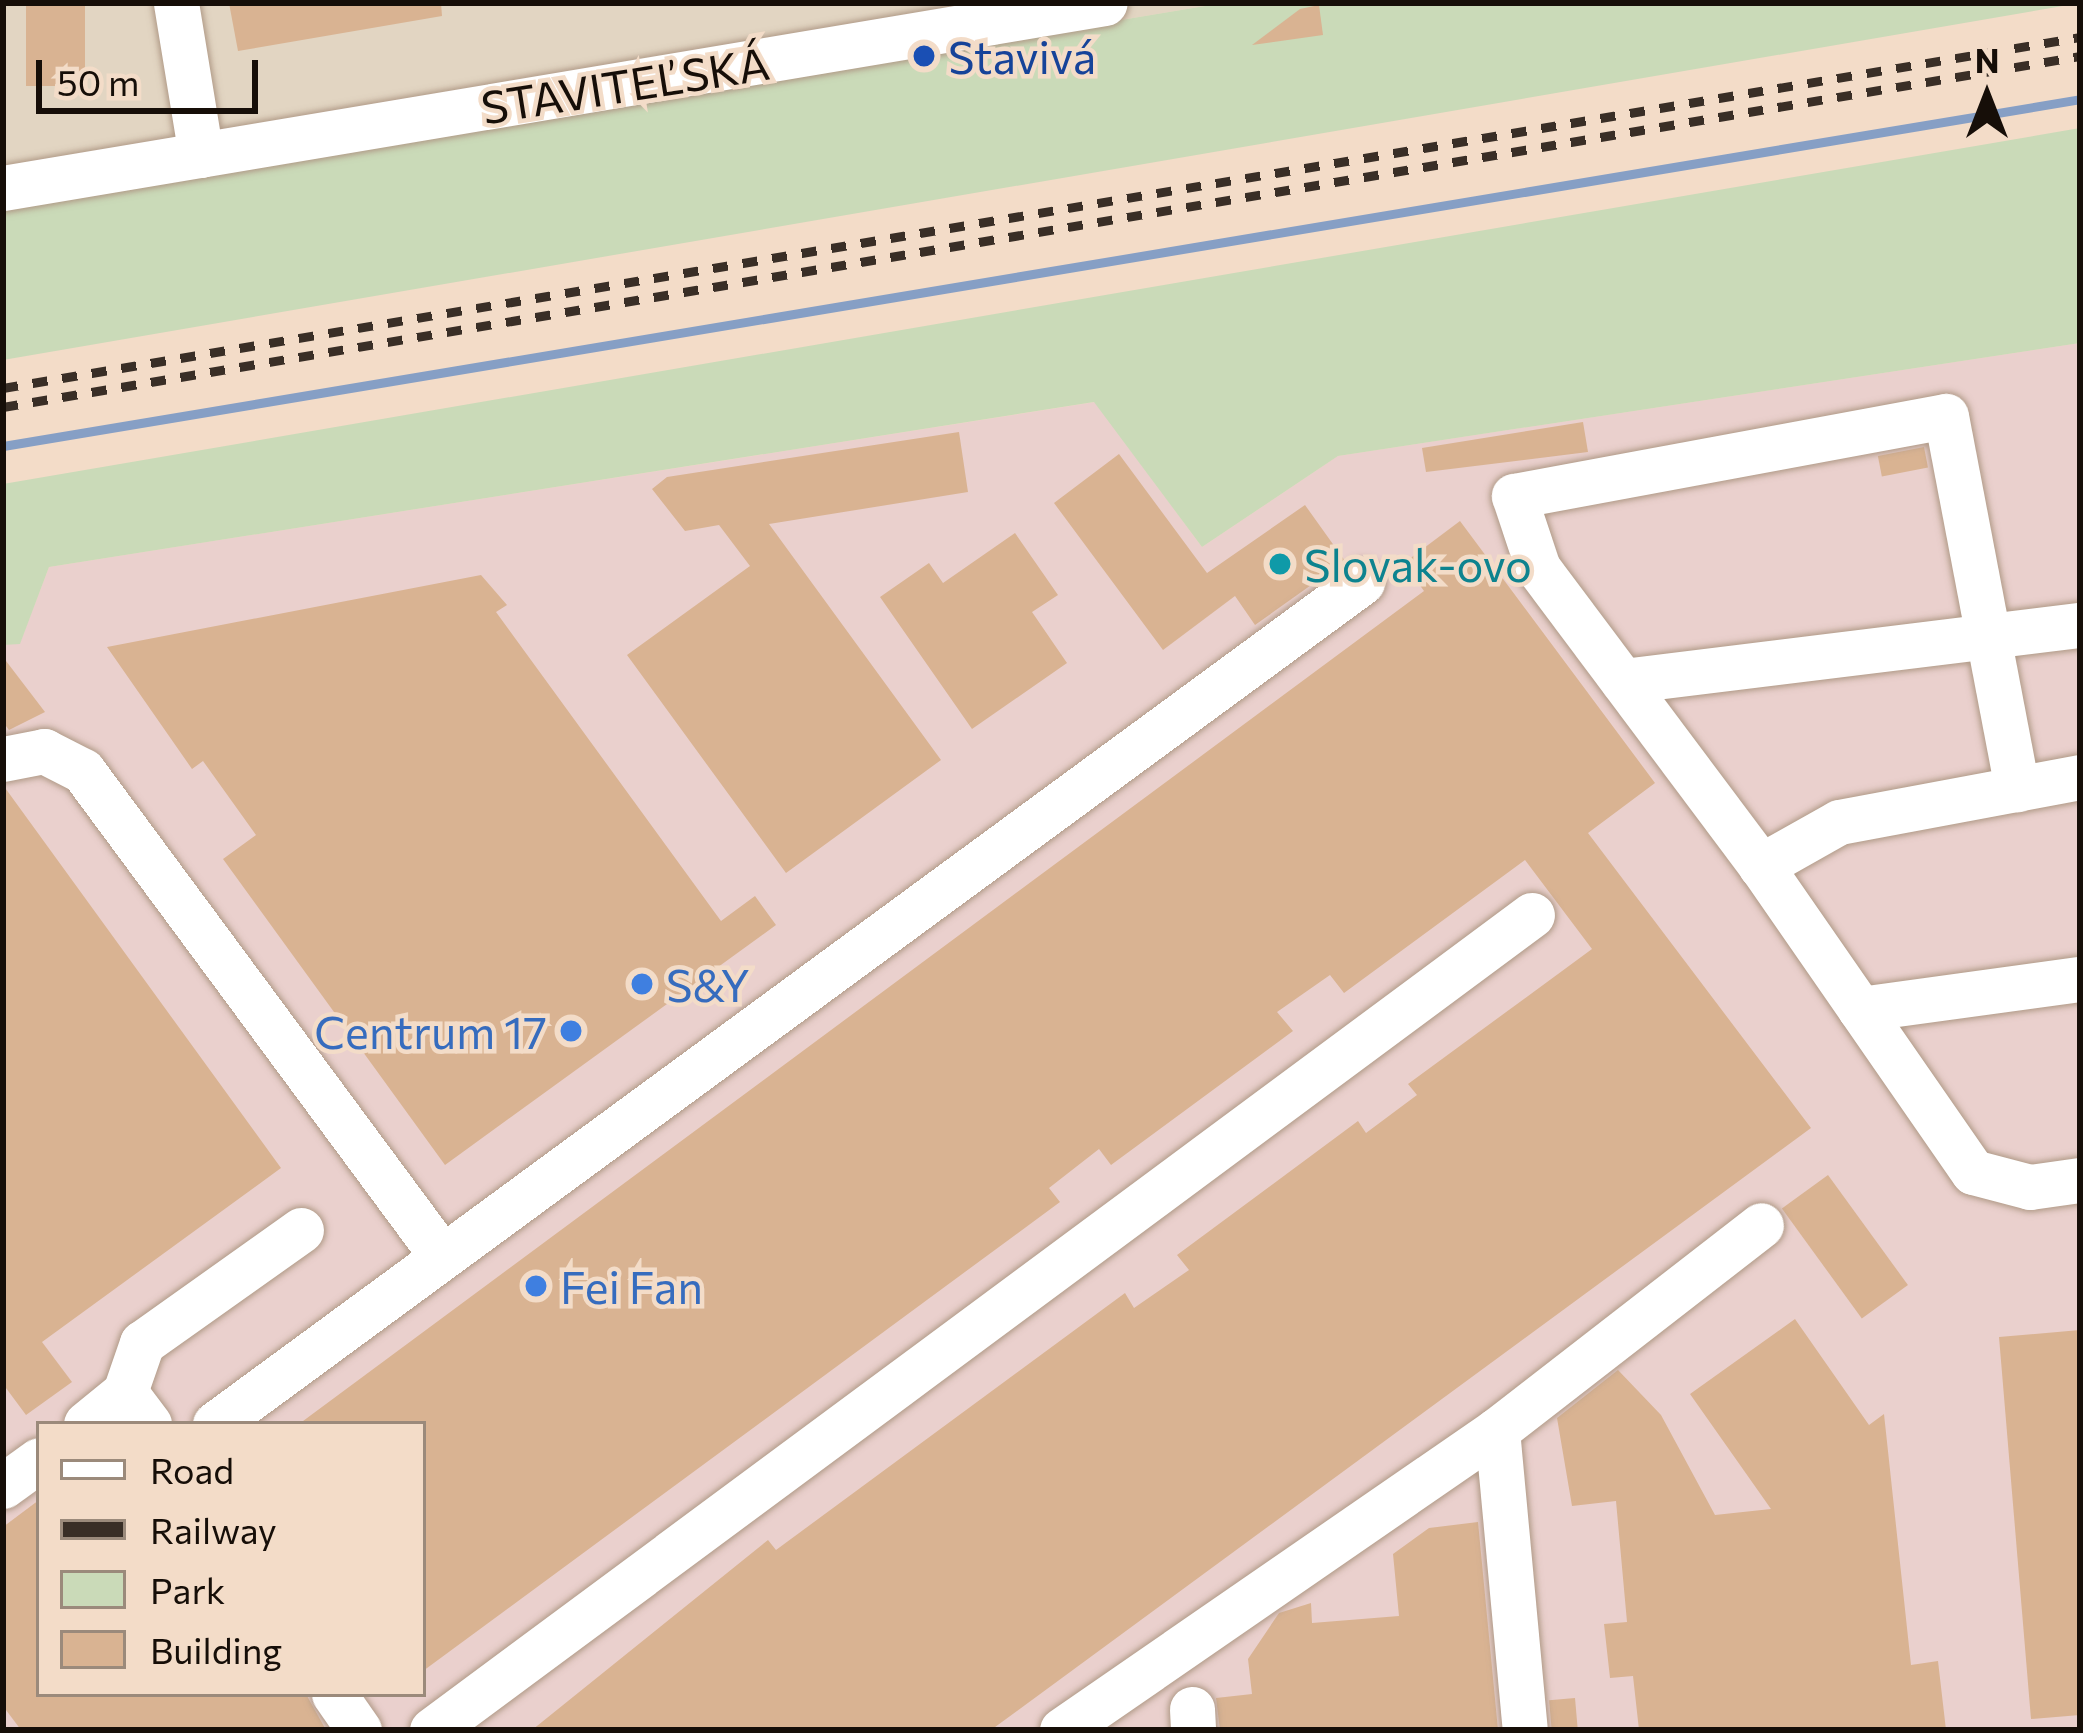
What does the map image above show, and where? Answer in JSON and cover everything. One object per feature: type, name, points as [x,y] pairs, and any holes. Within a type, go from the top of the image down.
[{"type":"street","points":[[176,3],[201,155]]},
{"type":"street","name":"STAVITEĽSKÁ","points":[[3,188],[954,15],[1105,3]]},
{"type":"street","points":[[2017,789],[1946,416],[1514,496],[1538,568],[1761,866],[1972,1172],[2030,1187],[2080,1180]]},
{"type":"street","points":[[218,1421],[1362,582]]},
{"type":"street","points":[[1623,681],[2080,625]]},
{"type":"street","points":[[3,759],[44,752],[82,771],[441,1255]]},
{"type":"street","points":[[1761,866],[1839,822],[2080,778]]},
{"type":"street","points":[[432,1730],[1532,915]]},
{"type":"street","points":[[1860,1009],[2080,979]]},
{"type":"street","points":[[1062,1730],[1497,1430],[1761,1225]]},
{"type":"street","points":[[96,1421],[137,1408],[142,1343],[302,1230]]},
{"type":"street","points":[[1497,1430],[1525,1730]]},
{"type":"street","points":[[3,1486],[36,1462]]},
{"type":"street","points":[[336,1697],[358,1730]]},
{"type":"shaded area","points":[[3,3],[1223,3],[3,206]]},
{"type":"shaded area","points":[[2080,343],[2080,1730],[3,1730],[3,645],[20,643],[49,567],[1095,402],[1202,547],[1338,456]]},
{"type":"green space","points":[[1223,3],[2080,3],[3,360],[3,206]]},
{"type":"green space","points":[[2080,128],[2080,343],[1338,456],[1202,547],[1094,402],[49,567],[20,644],[3,645],[3,484]]},
{"type":"building","points":[[26,3],[85,3],[85,86],[26,86]]},
{"type":"building","points":[[229,3],[441,3],[442,16],[238,51]]},
{"type":"building","points":[[1319,5],[1323,35],[1252,45],[1300,9]]},
{"type":"building","points":[[1583,422],[1588,452],[1426,472],[1422,448]]},
{"type":"building","points":[[959,432],[968,492],[769,524],[941,760],[786,873],[627,655],[750,566],[719,525],[685,531],[652,489],[667,477]]},
{"type":"building","points":[[1924,447],[1928,468],[1882,477],[1878,456]]},
{"type":"building","points":[[1119,454],[1207,573],[1305,505],[1345,561],[1255,625],[1235,596],[1163,650],[1054,503]]},
{"type":"building","points":[[1460,521],[1655,783],[1588,833],[1811,1128],[991,1730],[532,1730],[768,1540],[776,1550],[1125,1293],[1134,1308],[1189,1270],[1177,1255],[1358,1121],[1366,1133],[1417,1095],[1408,1084],[1592,949],[1525,860],[1344,993],[1330,975],[1277,1012],[1293,1031],[1111,1165],[1099,1149],[1049,1188],[1060,1202],[426,1669],[426,1421],[303,1421],[1424,591],[1404,563]]},
{"type":"building","points":[[1015,533],[1058,595],[1032,612],[1067,663],[972,729],[880,597],[929,563],[943,583]]},
{"type":"building","points":[[481,575],[507,605],[496,612],[721,921],[755,896],[776,925],[445,1165],[223,859],[256,835],[203,761],[192,769],[107,647]]},
{"type":"building","points":[[3,657],[45,712],[9,730],[3,722]]},
{"type":"building","points":[[3,785],[281,1168],[42,1342],[72,1382],[26,1415],[3,1384]]},
{"type":"building","points":[[1828,1175],[1908,1285],[1862,1319],[1782,1209]]},
{"type":"building","points":[[1795,1319],[1869,1425],[1884,1414],[1911,1665],[1938,1661],[1946,1730],[1639,1730],[1633,1676],[1610,1678],[1604,1624],[1627,1622],[1616,1501],[1572,1506],[1557,1418],[1618,1370],[1661,1415],[1715,1515],[1771,1509],[1690,1394]]},
{"type":"building","points":[[2080,1330],[2080,1715],[2031,1719],[1999,1337]]},
{"type":"building","points":[[36,1502],[36,1697],[308,1697],[326,1730],[21,1730],[3,1706],[3,1527]]},
{"type":"building","points":[[1478,1522],[1498,1730],[1220,1730],[1216,1698],[1252,1694],[1248,1659],[1279,1613],[1311,1603],[1312,1623],[1399,1616],[1393,1554],[1429,1528]]},
{"type":"building","points":[[1575,1698],[1578,1730],[1552,1730],[1549,1700]]},
{"type":"waterway","points":[[3,446],[2080,99]]},
{"type":"railway","points":[[3,388],[2080,37]]},
{"type":"railway","points":[[3,407],[2080,56]]},
{"type":"place","name":"Stavivá","points":[[924,56]]},
{"type":"place","name":"Slovak-ovo","points":[[1280,564]]},
{"type":"place","name":"S&Y","points":[[642,984]]},
{"type":"place","name":"Centrum 17","points":[[571,1031]]},
{"type":"place","name":"Fei Fan","points":[[536,1286]]}]
